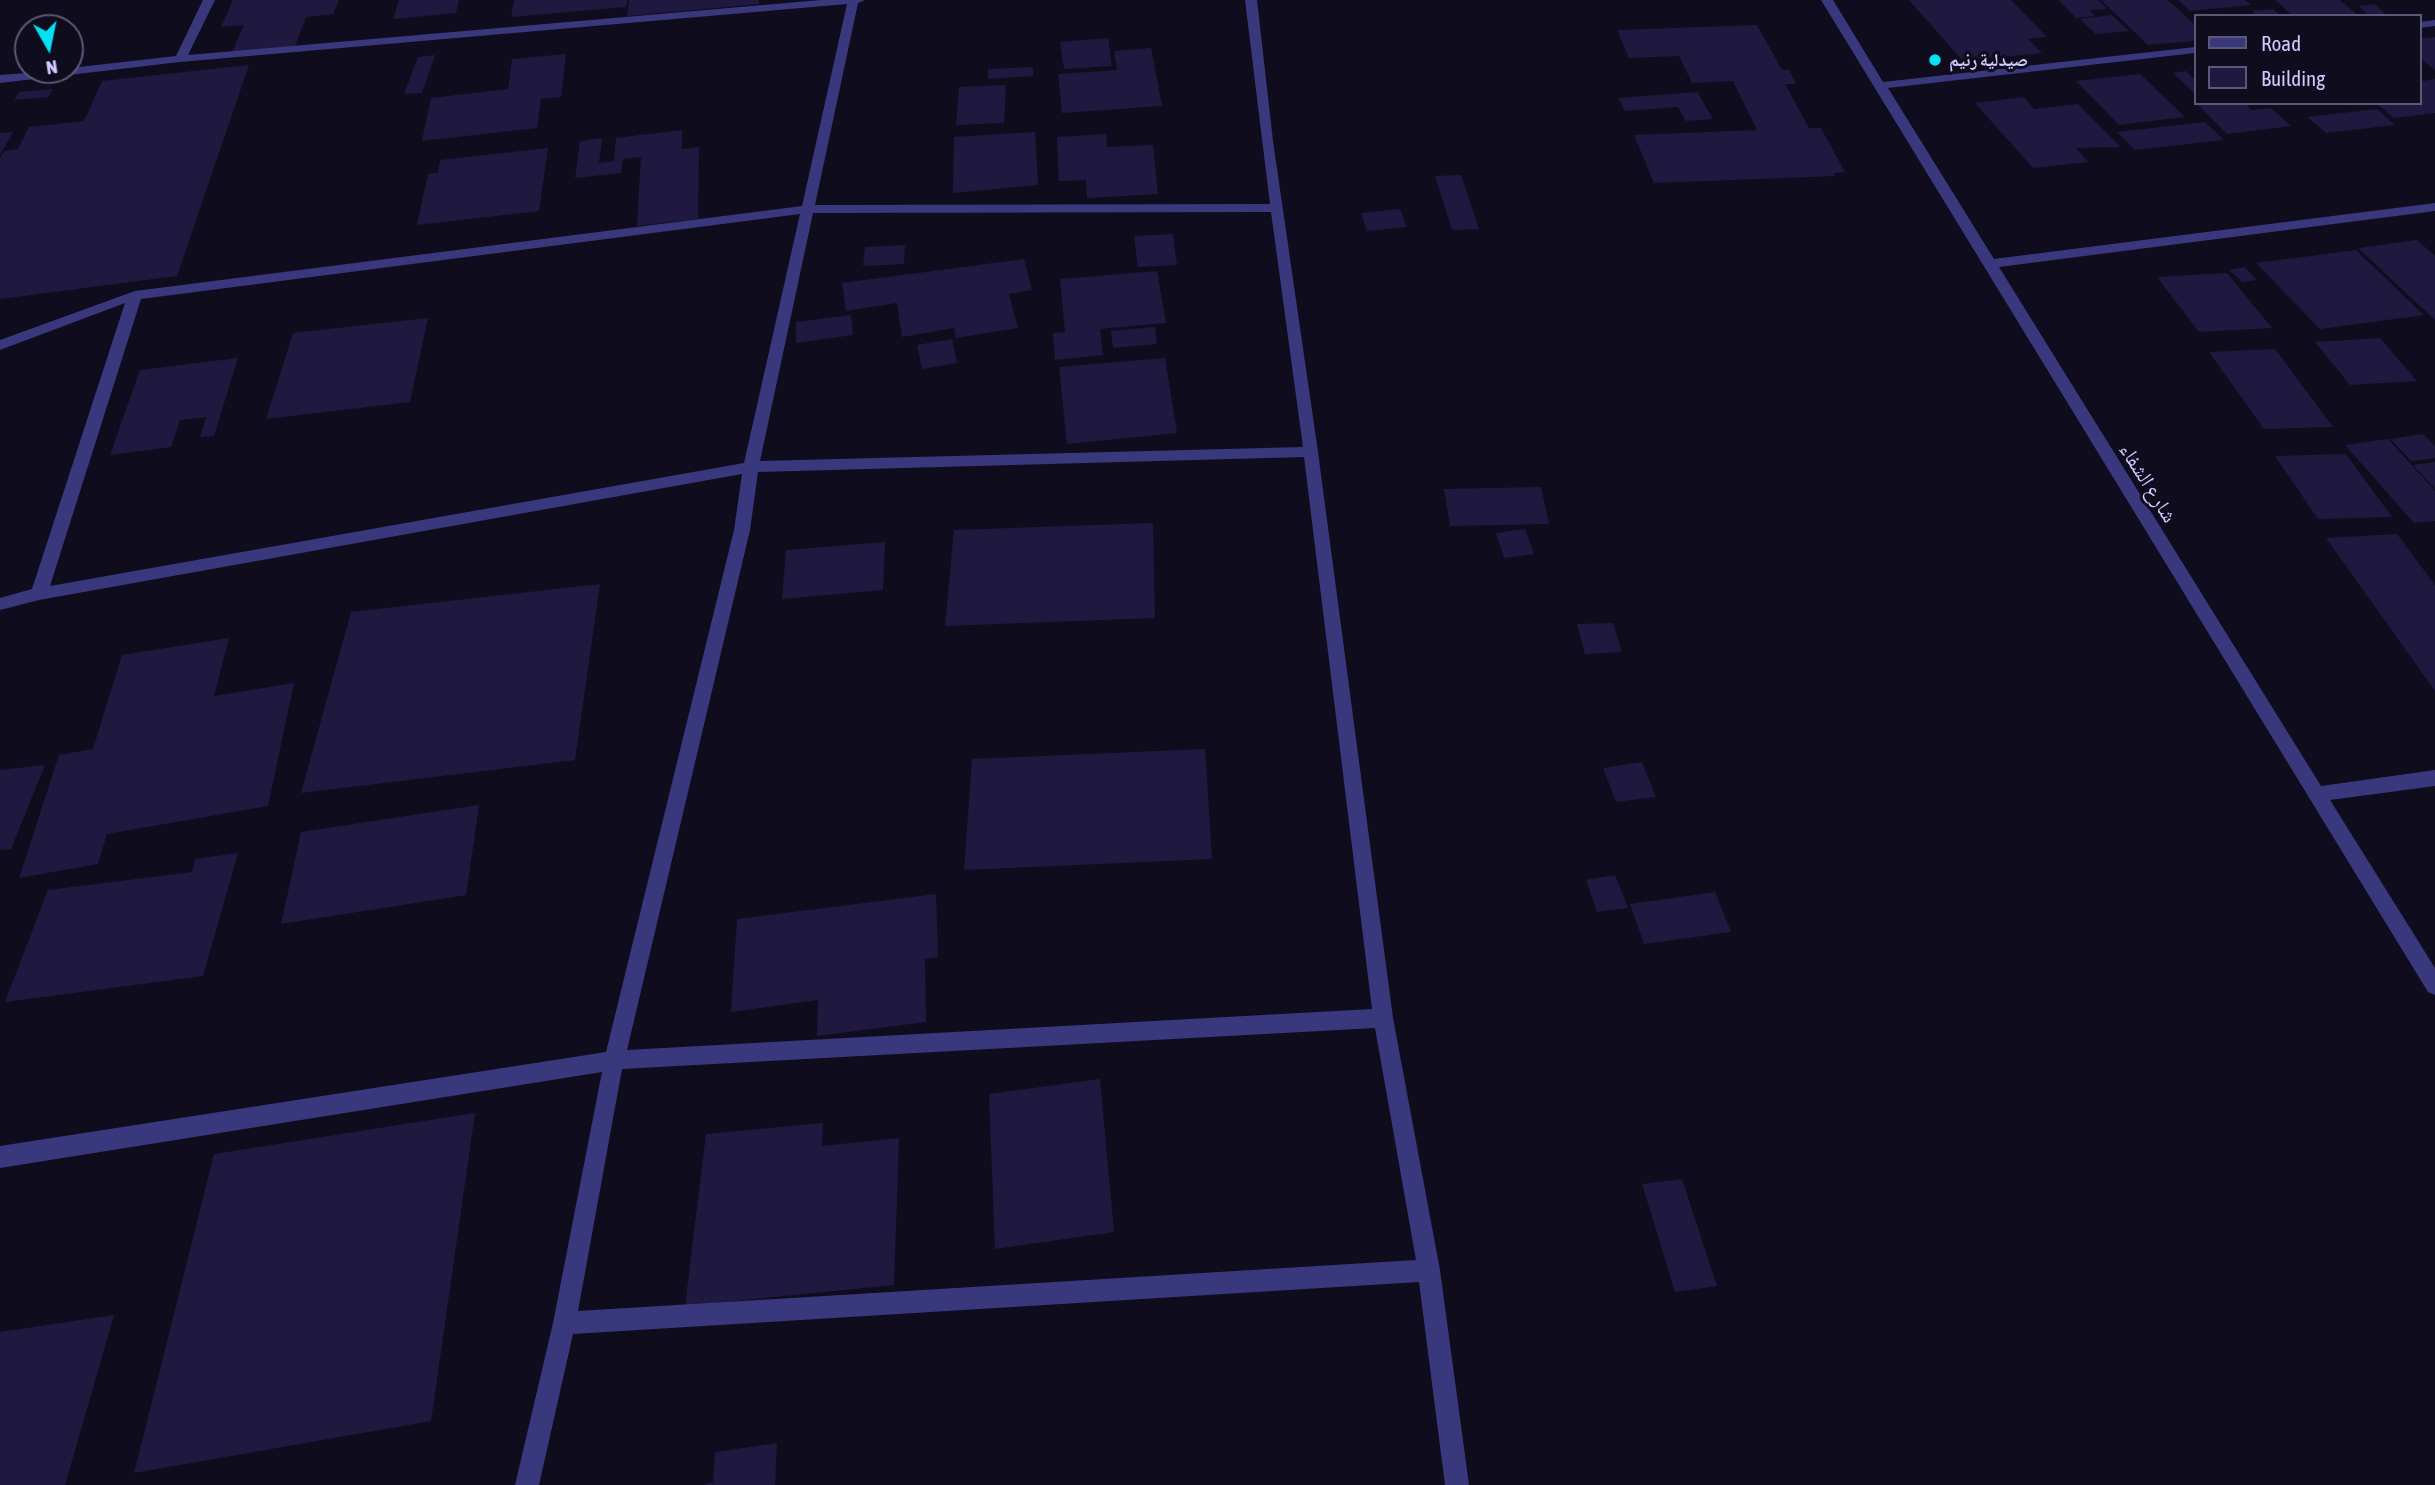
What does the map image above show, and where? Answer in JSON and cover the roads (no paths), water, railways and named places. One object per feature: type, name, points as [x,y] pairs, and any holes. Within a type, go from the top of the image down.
[{"type":"street","points":[[180,59],[209,0]]},
{"type":"street","points":[[527,1485],[564,1323],[614,1060],[742,530],[751,467],[853,0]]},
{"type":"street","points":[[0,79],[180,59],[859,0]]},
{"type":"street","points":[[1251,0],[1383,1018],[1429,1270],[1457,1485]]},
{"type":"street","name":"شارع الشفاء","points":[[1827,0],[2435,986]]},
{"type":"street","points":[[1878,86],[2194,50]]},
{"type":"street","points":[[1988,264],[2435,207]]},
{"type":"street","points":[[0,345],[135,295],[808,209],[1277,208]]},
{"type":"street","points":[[39,594],[135,295]]},
{"type":"street","points":[[0,604],[39,594],[751,467],[1311,452]]},
{"type":"street","points":[[2316,794],[2435,778]]},
{"type":"street","points":[[0,1157],[614,1060],[1383,1018]]},
{"type":"street","points":[[564,1323],[1429,1270]]},
{"type":"place","name":"صيدلية رنيم","points":[[1935,60]]}]
